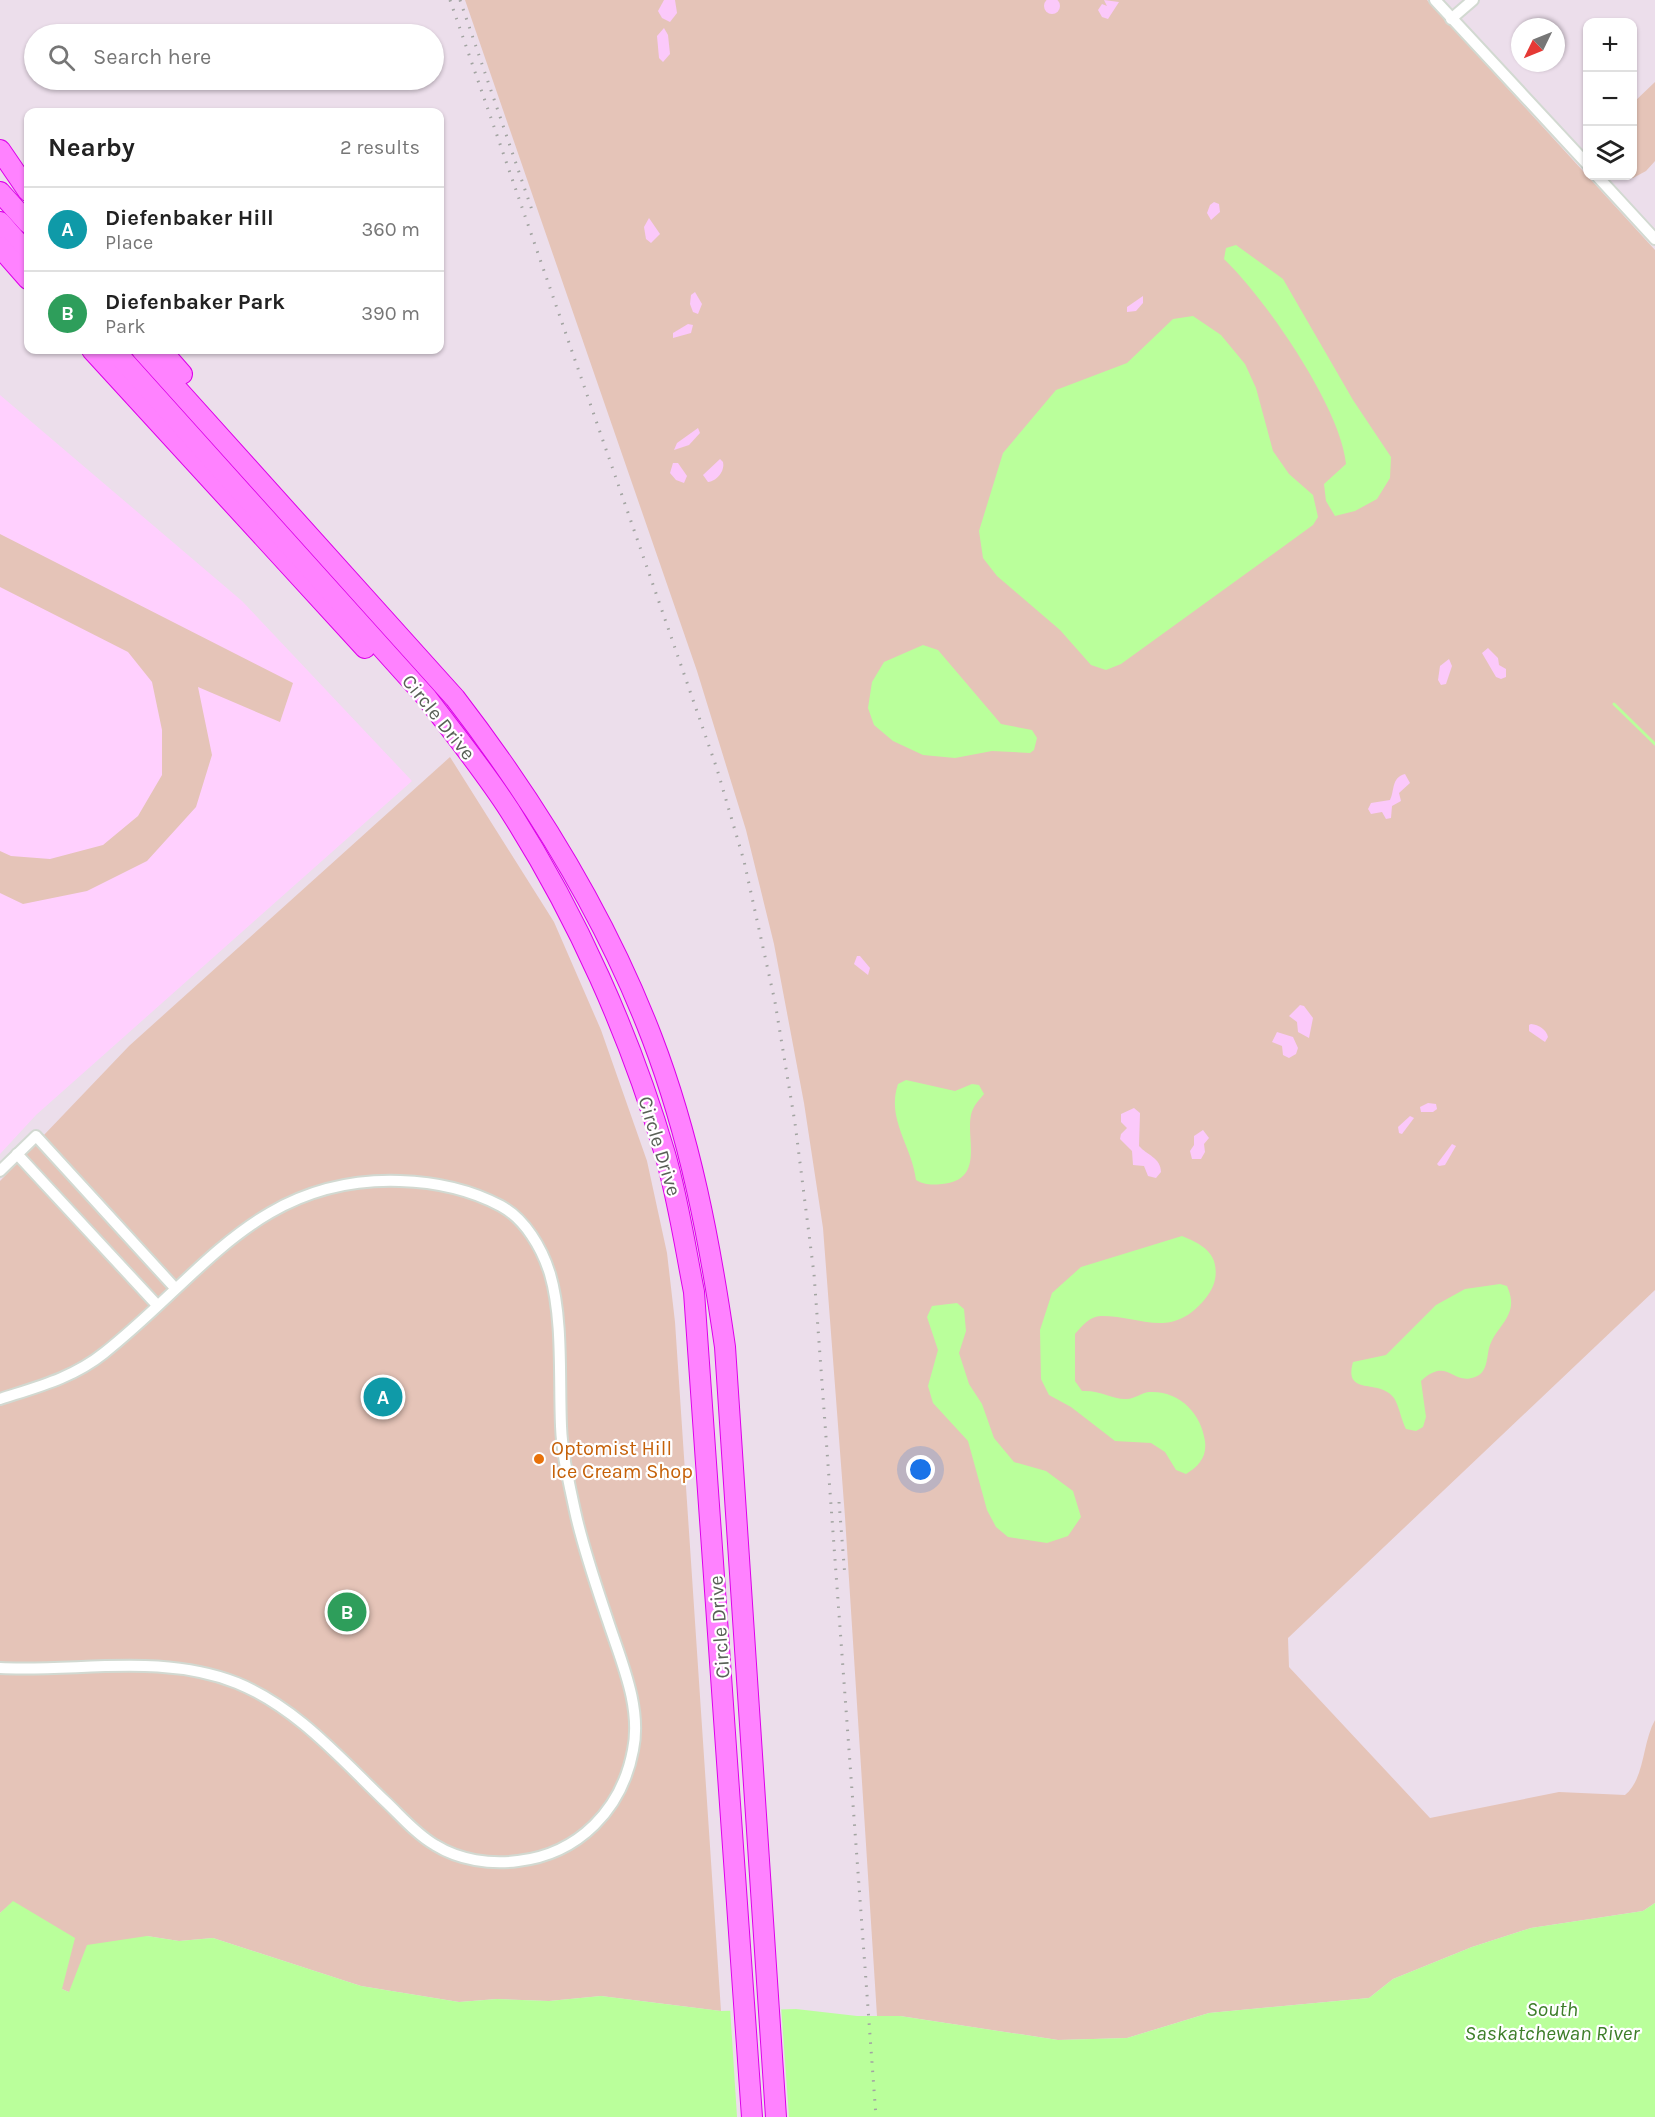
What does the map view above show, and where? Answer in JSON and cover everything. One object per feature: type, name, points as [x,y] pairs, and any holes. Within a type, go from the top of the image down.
[{"type":"highway","points":[[0,150],[24,185]]},
{"type":"highway","points":[[0,192],[24,219]]},
{"type":"highway","points":[[0,222],[24,249]]},
{"type":"highway","points":[[0,247],[24,274]]},
{"type":"highway","points":[[0,266],[24,290]]},
{"type":"highway","points":[[85,354],[135,406],[167,433]]},
{"type":"highway","points":[[96,354],[424,711],[463,760],[513,831],[530,845]]},
{"type":"highway","name":"Circle Drive","points":[[118,354],[427,698],[510,812],[595,968],[656,1125],[677,1201],[694,1292],[699,1340],[752,2117]]},
{"type":"highway","name":"Circle Drive","points":[[146,354],[455,698],[525,793],[575,876],[609,940],[653,1040],[678,1119],[704,1216],[725,1347],[776,2117]]},
{"type":"highway","points":[[164,354],[324,543],[332,560]]},
{"type":"street","points":[[1435,0],[1583,161]]},
{"type":"street","points":[[1451,19],[1473,0]]},
{"type":"street","points":[[1602,180],[1655,239]]},
{"type":"street","points":[[0,1171],[36,1136],[175,1288]]},
{"type":"street","points":[[17,1154],[157,1305]]},
{"type":"street","points":[[0,1399],[72,1374],[103,1355],[219,1248],[276,1207],[324,1190],[355,1183],[421,1182],[452,1187],[505,1208],[526,1228],[541,1248],[552,1278],[559,1347],[561,1434],[575,1514],[630,1690],[634,1748],[620,1794],[604,1816],[572,1842],[553,1853],[515,1862],[474,1860],[438,1847],[428,1840],[317,1735],[283,1709],[240,1684],[208,1673],[166,1666],[0,1668]]},
{"type":"shaded area","points":[[465,0],[1427,0],[1583,171],[1583,180],[1591,180],[1655,250],[1655,1290],[1288,1638],[1289,1667],[1430,1818],[1559,1792],[1625,1795],[1640,1770],[1655,1720],[1655,1903],[1643,1911],[1531,1928],[1472,1947],[1393,1979],[1369,1998],[1209,2013],[1127,2038],[1058,2040],[900,2016],[877,2016],[845,1517],[823,1228],[804,1103],[774,944],[746,830],[697,671]]},
{"type":"shaded area","points":[[1655,82],[1655,161],[1646,171],[1637,176],[1637,126],[1637,99]]},
{"type":"shaded area","points":[[0,395],[242,601],[412,781],[36,1115],[0,1154]]},
{"type":"shaded area","points":[[0,534],[293,683],[280,722],[198,687],[212,755],[196,807],[147,861],[87,891],[23,904],[0,893],[0,851],[11,856],[50,859],[103,845],[138,816],[162,775],[162,730],[152,682],[128,652],[0,587]]},
{"type":"shaded area","points":[[450,757],[554,922],[601,1030],[647,1161],[667,1253],[675,1322],[721,2011],[601,1996],[549,2001],[497,1999],[459,2002],[361,1986],[213,1938],[179,1941],[147,1936],[69,1992],[62,1989],[13,1902],[0,1913],[0,1181],[129,1046]]},
{"type":"sand","points":[[1049,-1],[1055,-1],[1059,3],[1059,9],[1052,14],[1044,6]]},
{"type":"sand","points":[[664,0],[675,0],[677,13],[670,22],[662,18],[658,11]]},
{"type":"sand","points":[[1104,0],[1119,2],[1108,19],[1102,17],[1098,10],[1102,4],[1107,6]]},
{"type":"sand","points":[[664,28],[668,35],[670,54],[663,62],[659,58],[657,36]]},
{"type":"sand","points":[[1214,202],[1219,204],[1220,212],[1211,220],[1207,213]]},
{"type":"sand","points":[[649,218],[660,234],[651,243],[646,239],[644,227]]},
{"type":"sand","points":[[695,292],[702,304],[698,314],[693,312],[690,304],[691,295]]},
{"type":"sand","points":[[1143,296],[1143,303],[1136,311],[1127,312],[1127,307]]},
{"type":"sand","points":[[688,324],[693,325],[691,333],[673,338],[673,333]]},
{"type":"sand","points":[[698,428],[700,433],[689,445],[674,450],[677,443]]},
{"type":"sand","points":[[720,459],[723,462],[722,472],[717,478],[708,482],[703,475]]},
{"type":"sand","points":[[673,463],[678,463],[687,476],[684,483],[676,480],[670,473]]},
{"type":"sand","points":[[1488,648],[1498,658],[1499,665],[1506,669],[1506,677],[1501,679],[1496,677],[1482,653]]},
{"type":"sand","points":[[1449,659],[1452,666],[1446,684],[1441,685],[1438,680],[1440,666]]},
{"type":"sand","points":[[1405,774],[1410,783],[1399,793],[1401,801],[1392,806],[1391,818],[1386,819],[1382,812],[1371,814],[1368,809],[1371,803],[1390,800],[1395,781]]},
{"type":"sand","points":[[857,956],[860,956],[870,968],[868,975],[854,964]]},
{"type":"sand","points":[[1300,1005],[1304,1006],[1313,1018],[1309,1038],[1298,1032],[1297,1022],[1289,1016]]},
{"type":"sand","points":[[1531,1024],[1539,1026],[1546,1032],[1548,1037],[1545,1042],[1529,1031]]},
{"type":"sand","points":[[1277,1032],[1293,1037],[1298,1048],[1296,1054],[1289,1058],[1283,1055],[1282,1046],[1272,1042]]},
{"type":"sand","points":[[1428,1103],[1436,1104],[1437,1109],[1433,1112],[1421,1112],[1420,1107]]},
{"type":"sand","points":[[1134,1108],[1140,1113],[1139,1146],[1159,1163],[1161,1172],[1156,1178],[1148,1176],[1144,1166],[1133,1165],[1132,1151],[1120,1139],[1121,1134],[1127,1128],[1121,1122],[1121,1114]]},
{"type":"sand","points":[[1410,1116],[1414,1118],[1402,1134],[1399,1133],[1398,1127]]},
{"type":"sand","points":[[1203,1130],[1209,1138],[1204,1144],[1205,1152],[1201,1159],[1192,1159],[1190,1151],[1194,1145],[1194,1136]]},
{"type":"sand","points":[[1452,1144],[1456,1146],[1445,1165],[1439,1166],[1437,1164]]},
{"type":"water","points":[[1236,245],[1283,279],[1353,400],[1391,457],[1390,478],[1377,499],[1355,511],[1335,516],[1326,501],[1324,484],[1346,464],[1341,441],[1331,414],[1298,355],[1260,300],[1224,259],[1226,248]]},
{"type":"water","points":[[1193,316],[1221,335],[1245,364],[1256,388],[1273,451],[1289,474],[1313,495],[1318,517],[1313,525],[1121,664],[1106,670],[1091,665],[1060,630],[997,576],[983,558],[979,531],[1003,453],[1056,390],[1127,363],[1173,319]]},
{"type":"water","points":[[923,645],[938,650],[1001,724],[1032,730],[1037,738],[1034,750],[1030,753],[992,751],[955,758],[923,755],[893,741],[874,725],[868,708],[872,682],[884,662]]},
{"type":"water","points":[[906,1080],[955,1091],[972,1084],[979,1085],[984,1094],[974,1107],[970,1119],[970,1165],[965,1174],[956,1181],[931,1184],[916,1180],[895,1109],[898,1084]]},
{"type":"water","points":[[1182,1236],[1205,1248],[1214,1261],[1216,1276],[1205,1299],[1192,1312],[1180,1319],[1168,1322],[1156,1323],[1101,1316],[1090,1320],[1075,1334],[1075,1381],[1082,1391],[1127,1399],[1149,1392],[1160,1392],[1179,1399],[1187,1405],[1199,1421],[1203,1431],[1205,1452],[1195,1468],[1186,1474],[1176,1470],[1165,1452],[1151,1443],[1115,1441],[1071,1407],[1049,1395],[1041,1379],[1040,1330],[1052,1293],[1081,1267]]},
{"type":"water","points":[[1500,1284],[1507,1286],[1511,1306],[1492,1341],[1485,1368],[1480,1375],[1467,1379],[1438,1371],[1421,1381],[1426,1417],[1423,1427],[1416,1431],[1406,1429],[1396,1401],[1388,1392],[1364,1386],[1353,1380],[1351,1373],[1353,1362],[1386,1355],[1436,1305],[1465,1289]]},
{"type":"water","points":[[957,1303],[964,1309],[966,1331],[959,1353],[969,1384],[982,1404],[994,1438],[1014,1462],[1046,1471],[1073,1491],[1081,1517],[1068,1536],[1047,1543],[1008,1537],[996,1527],[987,1510],[968,1441],[933,1403],[928,1386],[938,1350],[927,1317],[932,1306]]},
{"type":"water","name":"South Saskatchewan River","points":[[13,1901],[75,1938],[62,1989],[69,1992],[87,1945],[147,1936],[179,1941],[213,1938],[361,1986],[459,2002],[497,1999],[549,2001],[601,1996],[721,2011],[796,2009],[857,2016],[900,2016],[1058,2040],[1127,2038],[1209,2013],[1369,1998],[1393,1979],[1472,1947],[1531,1928],[1643,1911],[1655,1903],[1655,2117],[0,2117],[0,1913]]},
{"type":"pier","points":[[781,2006],[789,2117],[737,2117],[730,2007]]},
{"type":"waterway","points":[[1614,704],[1655,744]]},
{"type":"railway","points":[[450,0],[717,769],[744,861],[775,1002],[795,1123],[814,1274],[876,2117]]},
{"type":"railway","points":[[460,0],[533,213]]},
{"type":"railway","points":[[839,1502],[845,1577]]},
{"type":"place","name":"Diefenbaker Hill","points":[[383,1397]]},
{"type":"place","name":"Optomist Hill Ice Cream Shop","points":[[539,1459]]},
{"type":"place","name":"Diefenbaker Park","points":[[347,1612]]}]
